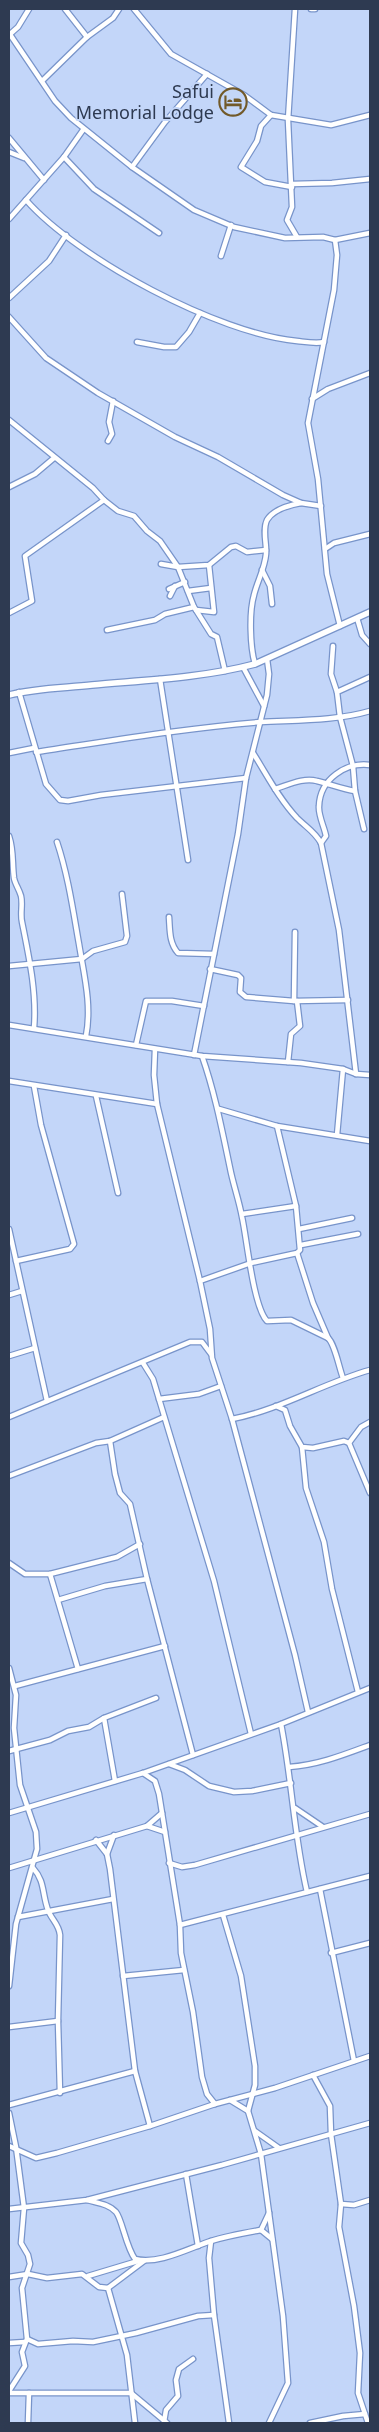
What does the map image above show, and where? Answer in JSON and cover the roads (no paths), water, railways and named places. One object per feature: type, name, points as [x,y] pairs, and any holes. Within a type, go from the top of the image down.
[{"type":"street","points":[[29,9],[18,27],[9,34],[55,101],[83,130],[194,210],[231,226],[268,236],[322,237],[335,240],[370,233]]},
{"type":"street","points":[[65,9],[87,37]]},
{"type":"street","points":[[42,81],[87,37],[108,22],[119,9]]},
{"type":"street","points":[[134,9],[166,50],[244,95],[271,115],[288,120],[331,125],[370,114]]},
{"type":"street","points":[[295,9],[288,120],[292,206],[288,220],[297,237]]},
{"type":"street","points":[[132,167],[165,122],[207,74]]},
{"type":"street","points":[[271,115],[261,126],[257,141],[241,166],[265,182],[292,185],[370,179]]},
{"type":"street","points":[[9,218],[64,157],[83,130]]},
{"type":"street","points":[[9,138],[44,180]]},
{"type":"street","points":[[9,152],[26,158]]},
{"type":"street","points":[[64,157],[89,185],[159,233]]},
{"type":"street","points":[[26,200],[40,215],[66,235],[126,274],[200,313],[272,339],[324,342]]},
{"type":"street","points":[[221,256],[231,226]]},
{"type":"street","points":[[9,298],[49,261],[66,235]]},
{"type":"street","points":[[335,240],[337,255],[334,290],[308,423],[330,589],[340,626]]},
{"type":"street","points":[[137,342],[164,347],[176,347],[190,332],[200,313]]},
{"type":"street","points":[[9,317],[46,358],[113,401],[175,437],[218,457],[265,485],[301,503],[320,506]]},
{"type":"street","points":[[312,399],[328,388],[370,373]]},
{"type":"street","points":[[108,441],[112,434],[109,422],[113,401]]},
{"type":"street","points":[[9,420],[93,488],[118,511],[134,516],[147,531],[160,541],[178,567],[195,609],[211,634],[217,638],[225,671]]},
{"type":"street","points":[[9,488],[35,474],[54,458]]},
{"type":"street","points":[[9,613],[32,601],[25,556],[104,500]]},
{"type":"street","points":[[255,664],[252,635],[253,597],[266,550],[265,526],[268,518],[290,505],[301,503]]},
{"type":"street","points":[[325,549],[334,543],[370,534]]},
{"type":"street","points":[[161,564],[178,567],[208,565],[231,547],[236,546],[247,552],[266,550]]},
{"type":"street","points":[[108,630],[155,620],[165,614],[195,609],[214,612],[208,565]]},
{"type":"street","points":[[262,570],[270,586],[272,604]]},
{"type":"street","points":[[169,589],[185,582]]},
{"type":"street","points":[[170,596],[175,586]]},
{"type":"street","points":[[188,591],[212,588]]},
{"type":"street","points":[[206,625],[210,612]]},
{"type":"street","points":[[9,695],[19,692],[160,679],[243,667],[268,659],[370,612]]},
{"type":"street","points":[[357,618],[362,635],[370,644]]},
{"type":"street","points":[[334,646],[331,674],[337,692],[340,717],[353,766],[355,791],[364,828]]},
{"type":"street","points":[[194,1055],[238,834],[246,778],[264,706],[269,674],[268,659]]},
{"type":"street","points":[[243,667],[264,706]]},
{"type":"street","points":[[337,692],[370,677]]},
{"type":"street","points":[[160,679],[188,860]]},
{"type":"street","points":[[19,692],[46,784],[54,794],[64,801],[246,778]]},
{"type":"street","points":[[9,753],[261,722],[340,717],[370,712]]},
{"type":"street","points":[[253,753],[275,789],[298,818],[314,831],[321,844],[339,930],[356,1074]]},
{"type":"street","points":[[321,844],[326,836],[318,808],[320,798],[327,784],[339,770],[353,766],[370,765]]},
{"type":"street","points":[[275,789],[299,781],[316,780],[355,791]]},
{"type":"street","points":[[9,836],[14,854],[15,880],[21,898],[21,920],[31,964],[30,980],[36,1010],[34,1028]]},
{"type":"street","points":[[57,842],[72,901],[82,959],[89,1010],[86,1036]]},
{"type":"street","points":[[9,966],[82,959],[93,951],[127,940],[122,894]]},
{"type":"street","points":[[169,916],[172,947],[178,953],[214,954]]},
{"type":"street","points":[[288,1062],[291,1034],[300,1026],[301,1015],[296,1001],[295,932]]},
{"type":"street","points":[[210,970],[238,975],[241,978],[240,992],[243,996],[264,1000],[348,1000]]},
{"type":"street","points":[[136,1045],[146,1001],[204,1006]]},
{"type":"street","points":[[9,1025],[194,1055],[288,1062],[343,1069],[356,1074],[370,1075]]},
{"type":"street","points":[[155,1049],[154,1075],[157,1104],[200,1281],[210,1329],[212,1358],[232,1419],[295,1655],[308,1712]]},
{"type":"street","points":[[202,1056],[219,1109],[230,1170],[242,1214],[257,1301],[267,1320],[291,1320],[328,1338],[333,1343],[336,1362],[343,1378]]},
{"type":"street","points":[[337,1135],[343,1069]]},
{"type":"street","points":[[9,1081],[157,1104]]},
{"type":"street","points":[[16,1261],[70,1249],[74,1244],[41,1125],[34,1086]]},
{"type":"street","points":[[96,1096],[118,1193]]},
{"type":"street","points":[[219,1109],[278,1126],[370,1141]]},
{"type":"street","points":[[278,1126],[296,1206],[301,1245],[297,1253],[313,1303],[328,1338]]},
{"type":"street","points":[[242,1214],[296,1206]]},
{"type":"street","points":[[299,1229],[352,1218]]},
{"type":"street","points":[[9,1229],[47,1401]]},
{"type":"street","points":[[301,1245],[358,1234]]},
{"type":"street","points":[[200,1281],[250,1263],[297,1253]]},
{"type":"street","points":[[9,1295],[22,1291]]},
{"type":"street","points":[[9,1417],[190,1342],[202,1342],[212,1358]]},
{"type":"street","points":[[9,1356],[35,1348]]},
{"type":"street","points":[[143,1363],[153,1379],[211,1572],[251,1734]]},
{"type":"street","points":[[232,1419],[276,1406],[343,1378],[370,1370]]},
{"type":"street","points":[[158,1399],[199,1394],[221,1386]]},
{"type":"street","points":[[276,1406],[285,1410],[290,1426],[302,1446],[306,1488],[324,1542],[332,1588],[358,1692]]},
{"type":"street","points":[[9,1476],[87,1446],[110,1441],[164,1417]]},
{"type":"street","points":[[349,1443],[361,1427],[370,1422]]},
{"type":"street","points":[[110,1441],[114,1474],[120,1493],[130,1504],[193,1755]]},
{"type":"street","points":[[302,1446],[313,1448],[344,1441],[349,1443],[370,1493]]},
{"type":"street","points":[[9,1563],[25,1574],[50,1574],[118,1557],[140,1544]]},
{"type":"street","points":[[50,1574],[78,1669]]},
{"type":"street","points":[[58,1600],[104,1586],[148,1579]]},
{"type":"street","points":[[15,1686],[165,1646]]},
{"type":"street","points":[[9,1668],[15,1686],[14,1728],[22,1795],[29,1808],[36,1832],[35,1860],[18,1917],[9,1986]]},
{"type":"street","points":[[9,1814],[143,1773],[281,1724],[370,1688]]},
{"type":"street","points":[[9,1751],[50,1740],[68,1731],[88,1727],[104,1718],[156,1698]]},
{"type":"street","points":[[104,1718],[115,1781]]},
{"type":"street","points":[[281,1724],[295,1808],[296,1834],[307,1892]]},
{"type":"street","points":[[289,1767],[306,1766],[340,1757],[370,1745]]},
{"type":"street","points":[[167,1764],[185,1770],[203,1784],[229,1791],[252,1791],[291,1783]]},
{"type":"street","points":[[143,1773],[155,1780],[180,1925],[184,1970],[193,2012],[203,2084],[207,2094],[215,2104]]},
{"type":"street","points":[[295,1808],[323,1827]]},
{"type":"street","points":[[9,1868],[115,1834],[147,1826],[162,1813]]},
{"type":"street","points":[[169,1863],[182,1866],[195,1865],[296,1834],[370,1814]]},
{"type":"street","points":[[147,1826],[165,1832]]},
{"type":"street","points":[[115,1834],[107,1854],[135,2071],[150,2126]]},
{"type":"street","points":[[96,1840],[107,1854]]},
{"type":"street","points":[[32,1868],[42,1881],[48,1912],[57,1922],[60,1935],[58,2021],[60,2093]]},
{"type":"street","points":[[180,1925],[370,1876]]},
{"type":"street","points":[[320,1888],[331,1953],[354,2061]]},
{"type":"street","points":[[18,1917],[113,1899]]},
{"type":"street","points":[[223,1915],[243,1990],[255,2066],[253,2093],[248,2111],[261,2154],[283,2316],[288,2383],[269,2423]]},
{"type":"street","points":[[331,1953],[370,1943]]},
{"type":"street","points":[[122,1976],[184,1970]]},
{"type":"street","points":[[9,2027],[58,2021]]},
{"type":"street","points":[[9,2146],[16,2147],[36,2158],[150,2126],[370,2056]]},
{"type":"street","points":[[9,2105],[60,2093],[135,2071]]},
{"type":"street","points":[[313,2075],[330,2106],[331,2134],[341,2204],[339,2227],[354,2306],[360,2352],[358,2393],[368,2423]]},
{"type":"street","points":[[230,2100],[248,2111]]},
{"type":"street","points":[[9,2113],[16,2147],[24,2208],[20,2243],[28,2255],[30,2269],[22,2288],[26,2340],[22,2352],[24,2369],[9,2392]]},
{"type":"street","points":[[9,2209],[87,2200],[370,2123]]},
{"type":"street","points":[[255,2131],[279,2148]]},
{"type":"street","points":[[186,2174],[198,2246]]},
{"type":"street","points":[[87,2200],[107,2206],[118,2214],[129,2250],[135,2259],[142,2260]]},
{"type":"street","points":[[341,2204],[354,2205],[370,2200]]},
{"type":"street","points":[[261,2230],[269,2214]]},
{"type":"street","points":[[261,2230],[272,2239]]},
{"type":"street","points":[[88,2276],[211,2241],[261,2230]]},
{"type":"street","points":[[211,2241],[209,2258],[214,2315],[229,2423]]},
{"type":"street","points":[[108,2288],[142,2260]]},
{"type":"street","points":[[9,2277],[28,2274],[43,2278],[82,2274],[88,2276],[94,2284],[108,2288]]},
{"type":"street","points":[[108,2288],[126,2354],[135,2423]]},
{"type":"street","points":[[9,2342],[26,2340],[42,2344],[73,2341],[93,2342],[120,2337],[186,2319],[214,2315]]},
{"type":"street","points":[[166,2422],[166,2410],[178,2396],[176,2380],[178,2369],[193,2359]]},
{"type":"street","points":[[9,2392],[131,2393],[166,2422]]},
{"type":"street","points":[[28,2423],[29,2393]]},
{"type":"street","points":[[310,2423],[335,2417],[365,2414]]},
{"type":"place","name":"Safui Memorial Lodge","points":[[233,102]]}]
